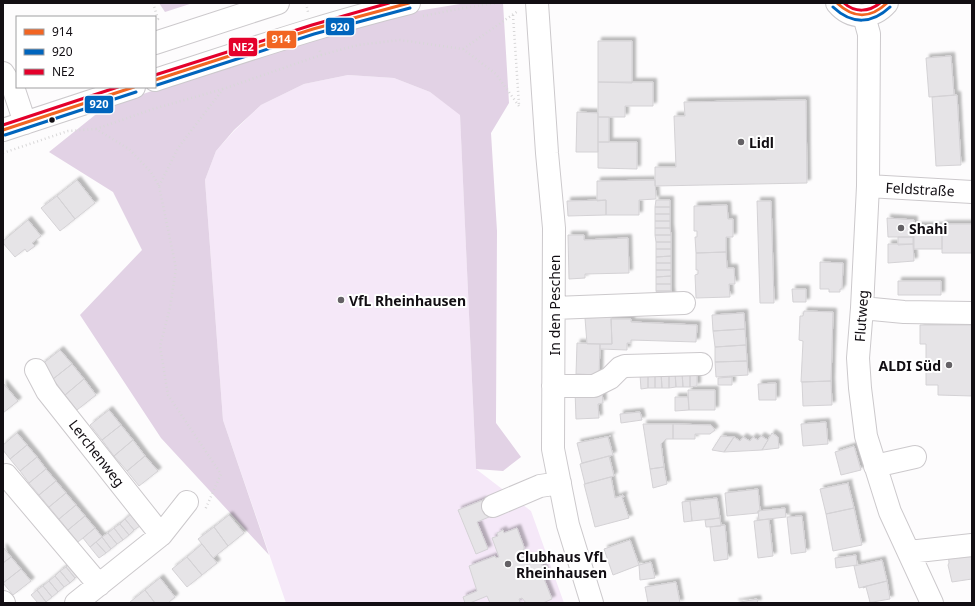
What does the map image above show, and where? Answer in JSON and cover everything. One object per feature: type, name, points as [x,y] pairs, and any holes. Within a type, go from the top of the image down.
[{"type":"street","points":[[156,43],[278,3]]},
{"type":"street","points":[[156,80],[314,29],[409,3]]},
{"type":"street","points":[[837,3],[847,12],[864,16],[880,10],[887,3]]},
{"type":"street","name":"In den Peschen","points":[[531,5],[554,228],[553,449],[568,525],[592,603]]},
{"type":"street","name":"Flutweg","points":[[864,16],[869,34],[868,186],[858,358],[860,388],[866,436],[890,512],[932,603]]},
{"type":"street","points":[[10,86],[24,123]]},
{"type":"street","points":[[3,130],[131,88]]},
{"type":"street","name":"Feldstraße","points":[[868,186],[972,192]]},
{"type":"street","points":[[554,308],[684,303]]},
{"type":"street","points":[[862,308],[904,312],[972,313]]},
{"type":"street","points":[[554,386],[594,386],[610,378],[620,368],[625,366],[701,364]]},
{"type":"street","name":"Lerchenweg","points":[[36,370],[47,391],[161,535]]},
{"type":"street","points":[[875,466],[915,457]]},
{"type":"street","points":[[6,475],[99,585]]},
{"type":"street","points":[[493,506],[540,486],[560,483]]},
{"type":"street","points":[[76,603],[161,535],[187,502]]},
{"type":"street","points":[[909,552],[972,545]]},
{"type":"path","points":[[153,3],[158,19],[156,20]]},
{"type":"path","points":[[306,3],[321,55]]},
{"type":"path","points":[[463,50],[512,16],[531,5]]},
{"type":"path","points":[[3,153],[68,131],[96,129],[153,109],[223,89],[321,55],[358,45],[400,40],[463,50],[496,74],[519,106],[512,16]]},
{"type":"path","points":[[159,186],[178,148],[223,89]]},
{"type":"path","points":[[96,129],[129,149],[151,172],[159,186],[176,268],[170,308],[160,346],[168,395],[221,474],[203,514],[187,502]]},
{"type":"shaded area","points":[[159,3],[193,3],[165,12]]},
{"type":"shaded area","points":[[466,3],[503,3],[509,103],[491,133],[497,231],[496,423],[521,457],[503,471],[476,469],[460,115],[430,92],[394,78],[348,75],[304,84],[261,105],[234,130],[216,151],[205,180],[223,420],[269,555],[161,438],[80,315],[142,250],[113,192],[49,152],[105,107],[225,66],[318,38],[417,11]]},
{"type":"shaded area","name":"VfL Rheinhausen","points":[[348,75],[394,78],[430,92],[460,114],[476,469],[531,511],[564,603],[286,603],[223,420],[205,180],[216,151],[261,105],[304,84]]},
{"type":"building","points":[[598,41],[632,41],[632,83],[598,82]]},
{"type":"building","points":[[951,56],[954,95],[929,97],[926,58]]},
{"type":"building","points":[[598,82],[653,82],[653,106],[625,106],[625,117],[598,117]]},
{"type":"building","points":[[957,95],[961,165],[936,166],[932,97]]},
{"type":"building","name":"Lidl","points":[[806,100],[807,183],[655,186],[655,167],[676,167],[674,116],[685,116],[684,102]]},
{"type":"building","points":[[577,112],[598,113],[598,152],[576,152]]},
{"type":"building","points":[[598,117],[609,117],[609,142],[598,142]]},
{"type":"building","points":[[598,142],[637,142],[637,169],[598,168]]},
{"type":"building","points":[[77,180],[95,203],[75,219],[57,196]]},
{"type":"building","points":[[655,180],[656,199],[639,200],[639,215],[606,215],[606,200],[597,201],[597,181]]},
{"type":"building","points":[[57,196],[75,219],[60,231],[41,208]]},
{"type":"building","points":[[606,200],[606,215],[568,216],[567,201]]},
{"type":"building","points":[[656,200],[670,200],[670,207],[655,207]]},
{"type":"building","points":[[757,201],[771,201],[774,303],[760,303]]},
{"type":"building","points":[[727,205],[728,219],[733,219],[733,237],[726,237],[726,252],[696,253],[695,237],[697,237],[697,231],[694,231],[694,206]]},
{"type":"building","points":[[655,207],[670,207],[670,214],[655,214]]},
{"type":"building","points":[[655,214],[670,214],[670,221],[655,221]]},
{"type":"building","name":"Shahi","points":[[887,218],[914,220],[913,237],[888,237]]},
{"type":"building","points":[[28,220],[41,236],[32,243],[35,246],[27,252],[25,249],[15,257],[3,241]]},
{"type":"building","points":[[655,221],[670,221],[670,228],[655,228]]},
{"type":"building","points":[[942,224],[972,224],[972,253],[942,253]]},
{"type":"building","points":[[914,226],[942,226],[942,249],[914,249]]},
{"type":"building","points":[[655,228],[670,228],[671,235],[655,235]]},
{"type":"building","points":[[568,235],[584,235],[584,240],[628,238],[629,273],[585,274],[585,278],[569,279]]},
{"type":"building","points":[[655,235],[671,235],[671,242],[656,242]]},
{"type":"building","points":[[898,237],[913,237],[913,244],[898,245]]},
{"type":"building","points":[[656,242],[671,242],[671,249],[656,249]]},
{"type":"building","points":[[888,244],[913,244],[914,261],[888,263]]},
{"type":"building","points":[[656,249],[671,249],[671,256],[656,257]]},
{"type":"building","points":[[726,252],[727,268],[734,268],[735,284],[729,284],[730,297],[696,298],[695,275],[698,274],[698,270],[696,270],[696,253]]},
{"type":"building","points":[[671,256],[671,263],[656,263],[656,257]]},
{"type":"building","points":[[820,262],[843,263],[842,289],[840,289],[840,292],[829,292],[829,289],[820,289]]},
{"type":"building","points":[[656,263],[671,263],[671,270],[656,270]]},
{"type":"building","points":[[656,270],[671,270],[671,276],[656,277]]},
{"type":"building","points":[[671,276],[671,284],[656,284],[656,277]]},
{"type":"building","points":[[898,281],[941,281],[941,295],[898,295]]},
{"type":"building","points":[[656,284],[671,284],[671,291],[656,291]]},
{"type":"building","points":[[792,289],[806,289],[806,302],[793,302]]},
{"type":"building","points":[[656,291],[671,291],[672,297],[658,296]]},
{"type":"building","points":[[804,311],[833,312],[831,381],[801,382],[803,341],[799,340],[800,316],[803,316]]},
{"type":"building","points":[[744,313],[745,329],[713,331],[712,315]]},
{"type":"building","points":[[611,317],[612,344],[587,344],[585,318]]},
{"type":"building","points":[[611,319],[631,319],[631,322],[697,325],[696,342],[631,340],[631,343],[627,343],[627,350],[600,349],[600,344],[612,344]]},
{"type":"building","name":"ALDI Süd","points":[[920,325],[972,325],[972,396],[938,395],[938,385],[926,385],[926,344],[920,344]]},
{"type":"building","points":[[745,329],[746,345],[715,347],[713,331]]},
{"type":"building","points":[[577,343],[600,344],[599,375],[576,374]]},
{"type":"building","points":[[746,345],[747,361],[715,362],[715,347]]},
{"type":"building","points":[[60,350],[72,364],[53,379],[41,365]]},
{"type":"building","points":[[747,361],[748,375],[716,377],[715,362]]},
{"type":"building","points":[[72,364],[84,379],[65,395],[53,379]]},
{"type":"building","points":[[675,372],[682,372],[683,387],[676,387]]},
{"type":"building","points":[[675,372],[676,387],[669,388],[669,373]]},
{"type":"building","points":[[682,372],[690,372],[690,387],[683,387]]},
{"type":"building","points":[[690,372],[697,372],[697,386],[690,387]]},
{"type":"building","points":[[655,373],[661,373],[662,388],[655,388]]},
{"type":"building","points":[[661,373],[669,373],[669,388],[662,388]]},
{"type":"building","points":[[640,375],[648,375],[648,388],[641,389]]},
{"type":"building","points":[[648,375],[655,375],[655,388],[648,388]]},
{"type":"building","points":[[732,377],[732,385],[718,385],[718,378]]},
{"type":"building","points":[[84,379],[96,395],[77,410],[65,395]]},
{"type":"building","points":[[831,381],[832,405],[803,406],[802,382]]},
{"type":"building","points":[[3,383],[18,401],[3,413]]},
{"type":"building","points":[[776,383],[776,400],[759,400],[758,384]]},
{"type":"building","points":[[602,390],[603,403],[598,404],[599,418],[576,419],[575,391]]},
{"type":"building","points":[[688,390],[715,390],[715,410],[689,410]]},
{"type":"building","points":[[675,397],[688,397],[689,410],[675,411]]},
{"type":"building","points":[[109,410],[121,425],[102,440],[90,425]]},
{"type":"building","points":[[640,412],[642,420],[621,423],[620,414]]},
{"type":"building","points":[[826,422],[828,444],[803,446],[801,424]]},
{"type":"building","points":[[643,424],[673,424],[673,439],[666,439],[661,444],[664,467],[650,469]]},
{"type":"building","points":[[673,424],[711,425],[715,430],[710,434],[695,434],[695,439],[673,439]]},
{"type":"building","points":[[121,425],[133,440],[114,456],[102,440]]},
{"type":"building","points":[[17,433],[27,445],[10,459],[3,450],[3,445]]},
{"type":"building","points":[[772,433],[778,437],[779,448],[762,450]]},
{"type":"building","points":[[611,436],[608,437],[613,455],[582,463],[577,443]]},
{"type":"building","points":[[721,436],[734,437],[724,452],[712,450]]},
{"type":"building","points":[[761,436],[768,440],[762,450],[724,452],[734,437],[740,441],[743,437],[750,441],[753,437],[758,440]]},
{"type":"building","points":[[133,440],[145,456],[127,471],[114,456]]},
{"type":"building","points":[[27,445],[37,457],[20,471],[10,459]]},
{"type":"building","points":[[854,446],[861,470],[841,475],[835,452]]},
{"type":"building","points":[[145,456],[158,471],[139,486],[127,471]]},
{"type":"building","points":[[609,456],[614,476],[585,484],[580,464]]},
{"type":"building","points":[[37,457],[46,469],[29,483],[20,471]]},
{"type":"building","points":[[664,467],[667,484],[653,488],[650,469]]},
{"type":"building","points":[[46,469],[56,481],[39,495],[29,483]]},
{"type":"building","points":[[611,477],[615,498],[623,495],[624,497],[622,497],[629,518],[595,527],[584,484]]},
{"type":"building","points":[[56,481],[66,493],[49,507],[39,495]]},
{"type":"building","points":[[849,483],[854,508],[826,514],[820,489]]},
{"type":"building","points":[[758,489],[760,511],[758,511],[758,513],[727,516],[725,493]]},
{"type":"building","points":[[66,493],[76,505],[59,519],[49,507]]},
{"type":"building","points":[[717,498],[720,518],[692,521],[690,501]]},
{"type":"building","points":[[483,500],[489,517],[477,522],[488,549],[476,554],[458,510]]},
{"type":"building","points":[[690,501],[692,521],[684,522],[682,502]]},
{"type":"building","points":[[76,505],[85,516],[68,530],[59,519]]},
{"type":"building","points":[[785,508],[786,517],[759,520],[758,511]]},
{"type":"building","points":[[854,508],[862,545],[833,551],[826,514]]},
{"type":"building","points":[[131,514],[140,526],[134,530],[125,519]]},
{"type":"building","points":[[229,515],[244,533],[228,546],[214,527]]},
{"type":"building","points":[[85,516],[95,528],[78,542],[68,530]]},
{"type":"building","points":[[802,516],[806,552],[791,554],[787,517]]},
{"type":"building","points":[[720,518],[721,526],[706,527],[705,520]]},
{"type":"building","points":[[125,519],[134,530],[129,535],[120,524]]},
{"type":"building","points":[[769,519],[773,556],[758,558],[754,521]]},
{"type":"building","points":[[120,524],[129,535],[123,540],[114,528]]},
{"type":"building","points":[[725,525],[728,559],[714,561],[710,527]]},
{"type":"building","points":[[214,527],[228,546],[213,558],[198,539]]},
{"type":"building","points":[[95,528],[102,537],[90,547],[83,538]]},
{"type":"building","points":[[114,528],[123,540],[117,544],[108,533]]},
{"type":"building","name":"Clubhaus VfL Rheinhausen","points":[[517,528],[524,547],[524,550],[520,551],[525,562],[536,557],[539,558],[545,572],[542,574],[552,599],[543,603],[526,603],[522,598],[519,599],[520,602],[517,603],[490,603],[487,596],[470,603],[465,603],[463,597],[477,591],[469,566],[495,556],[496,558],[499,557],[492,538],[498,536],[497,533],[503,530],[504,533]]},
{"type":"building","points":[[108,533],[117,544],[111,549],[102,537]]},
{"type":"building","points":[[102,537],[111,549],[106,553],[96,542]]},
{"type":"building","points":[[630,540],[639,565],[613,575],[604,549]]},
{"type":"building","points":[[96,542],[106,553],[99,558],[90,547]]},
{"type":"building","points":[[202,544],[217,563],[202,575],[187,557]]},
{"type":"building","points":[[3,547],[11,557],[3,563]]},
{"type":"building","points":[[972,548],[972,579],[952,582],[948,565],[948,551]]},
{"type":"building","points":[[856,555],[857,565],[836,568],[835,558]]},
{"type":"building","points":[[11,557],[21,569],[3,583],[3,563]]},
{"type":"building","points":[[187,557],[202,575],[187,587],[172,569]]},
{"type":"building","points":[[882,560],[887,581],[859,588],[854,566]]},
{"type":"building","points":[[72,562],[81,573],[75,578],[66,567]]},
{"type":"building","points":[[651,562],[655,578],[640,580],[639,565]]},
{"type":"building","points":[[66,567],[75,578],[70,583],[60,571]]},
{"type":"building","points":[[21,569],[31,581],[13,595],[3,583]]},
{"type":"building","points":[[60,571],[70,583],[64,587],[55,576]]},
{"type":"building","points":[[55,576],[64,587],[58,592],[49,581]]},
{"type":"building","points":[[160,578],[175,597],[168,603],[155,603],[145,590]]},
{"type":"building","points":[[49,581],[58,592],[52,597],[43,586]]},
{"type":"building","points":[[887,581],[890,599],[867,603],[870,602],[866,587],[863,587]]},
{"type":"building","points":[[676,582],[680,603],[648,603],[645,587]]},
{"type":"building","points":[[43,586],[52,597],[46,602],[37,590]]},
{"type":"building","points":[[37,590],[46,602],[38,603],[31,595]]},
{"type":"building","points":[[145,590],[155,603],[130,603],[130,602]]},
{"type":"building","points":[[757,599],[758,603],[735,603]]},
{"type":"transit line","name":"NE2","points":[[156,75],[312,25],[389,3]]},
{"type":"transit line","name":"914","points":[[156,80],[313,29],[409,3]]},
{"type":"transit line","name":"914","points":[[837,3],[850,12],[862,15],[874,12],[887,3]]},
{"type":"transit line","name":"NE2","points":[[844,3],[857,10],[867,10],[880,3]]},
{"type":"transit line","name":"920","points":[[833,7],[847,17],[862,20],[876,17],[890,7]]},
{"type":"transit line","name":"920","points":[[157,85],[314,34],[410,8]]},
{"type":"transit line","name":"NE2","points":[[3,125],[115,88]]},
{"type":"transit line","name":"914","points":[[3,130],[131,88]]},
{"type":"transit line","name":"920","points":[[5,135],[136,92]]},
{"type":"place","name":"Lidl","points":[[741,142]]},
{"type":"place","name":"Shahi","points":[[901,228]]},
{"type":"place","name":"VfL Rheinhausen","points":[[341,300]]},
{"type":"place","name":"ALDI Süd","points":[[949,365]]},
{"type":"place","name":"Clubhaus VfL Rheinhausen","points":[[508,564]]}]
